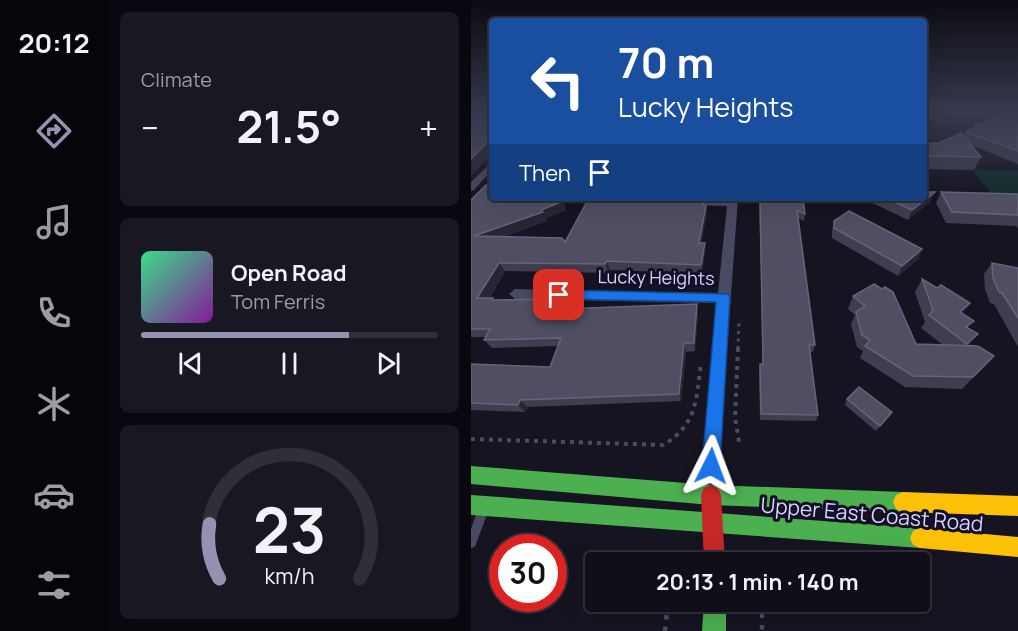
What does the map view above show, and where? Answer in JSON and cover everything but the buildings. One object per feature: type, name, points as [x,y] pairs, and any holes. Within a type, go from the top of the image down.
[{"type":"main road","name":"Upper East Coast Road","points":[[471,475],[711,495],[1018,506]]},
{"type":"main road","points":[[711,495],[714,552]]},
{"type":"main road","name":"Upper East Coast Road","points":[[478,505],[1018,547]]},
{"type":"main road","points":[[714,631],[715,612]]},
{"type":"street","points":[[471,188],[489,168]]},
{"type":"street","points":[[471,188],[485,188]]},
{"type":"street","name":"Lucky Heights","points":[[673,202],[702,201]]},
{"type":"street","name":"Lucky Heights","points":[[711,495],[714,419],[732,201]]},
{"type":"street","name":"Lucky Heights","points":[[515,294],[723,298]]},
{"type":"lane","points":[[471,543],[478,505]]},
{"type":"path","points":[[739,442],[735,417],[740,314]]},
{"type":"path","points":[[471,439],[663,444],[677,439],[690,424],[695,409],[701,363]]},
{"type":"path","points":[[665,631],[666,612]]},
{"type":"path","points":[[762,612],[762,631]]},
{"type":"green space","points":[[973,170],[1018,170],[1018,201],[997,201]]},
{"type":"traffic: fast","points":[[471,475],[711,495],[903,502]]},
{"type":"traffic: fast","points":[[471,505],[920,538]]},
{"type":"traffic: fast","points":[[714,631],[715,612]]},
{"type":"traffic: slow","points":[[903,502],[1018,506]]},
{"type":"traffic: slow","points":[[920,538],[1018,547]]},
{"type":"traffic: jam","points":[[711,495],[714,552]]},
{"type":"route","points":[[559,295],[723,298],[711,466]]}]
